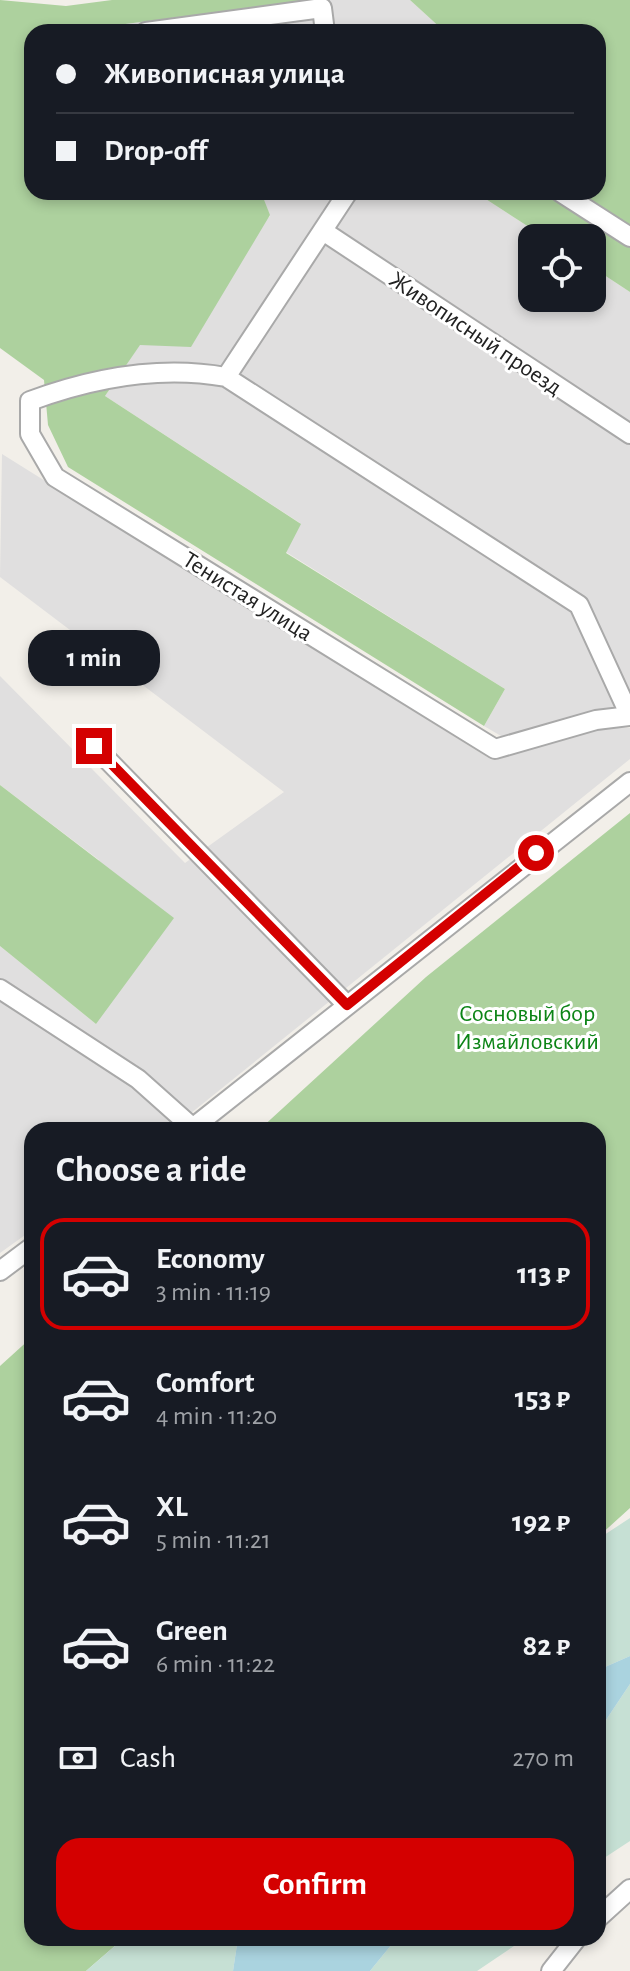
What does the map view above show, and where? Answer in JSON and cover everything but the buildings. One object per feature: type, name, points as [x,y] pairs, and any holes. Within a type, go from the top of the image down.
[{"type":"street","points":[[205,24],[322,8],[324,24]]},
{"type":"street","points":[[226,377],[343,200]]},
{"type":"street","points":[[572,200],[630,237]]},
{"type":"street","name":"Живописный проезд","points":[[323,231],[630,434]]},
{"type":"street","name":"Тенистая улица","points":[[146,372],[226,377],[579,605],[630,716],[596,720],[495,749],[55,477],[30,434],[30,401],[64,388],[146,372]]},
{"type":"street","points":[[94,746],[347,1005]]},
{"type":"street","points":[[201,1122],[630,782]]},
{"type":"street","points":[[0,989],[138,1079],[184,1122]]},
{"type":"street","points":[[0,1271],[24,1253]]},
{"type":"street","points":[[606,1911],[630,1889]]},
{"type":"street","points":[[551,1971],[571,1946]]},
{"type":"shaded area","points":[[310,0],[410,0],[436,24],[126,24]]},
{"type":"shaded area","points":[[264,200],[487,200],[524,224],[518,224],[518,312],[606,312],[606,276],[630,292],[630,708],[508,740],[484,726],[505,689],[286,552],[300,523],[105,396],[140,344],[270,216]]},
{"type":"shaded area","points":[[2,454],[492,760],[600,726],[630,728],[630,759],[180,1122],[24,1122],[24,1236],[0,1253],[0,946],[96,1024],[99,860],[0,785],[0,676],[185,863],[284,792],[0,577]]},
{"type":"green space","points":[[0,0],[66,6],[112,0],[310,0],[126,24],[24,24],[24,200],[264,200],[270,215],[191,347],[140,345],[105,396],[301,524],[286,553],[505,689],[484,726],[68,467],[48,425],[44,380],[0,348]]},
{"type":"green space","points":[[410,0],[630,0],[630,292],[606,276],[606,224],[524,224],[487,200],[606,200],[606,24],[436,24]]},
{"type":"green space","points":[[0,785],[174,918],[96,1024],[0,946]]},
{"type":"green space","name":"Сосновый бор Измайловский","points":[[630,813],[630,1508],[606,1530],[606,1122],[268,1122],[426,977]]},
{"type":"green space","points":[[24,1344],[24,1946],[115,1946],[86,1971],[0,1971],[0,1366]]},
{"type":"green space","points":[[630,1518],[630,1656],[606,1667],[606,1534]]},
{"type":"green space","points":[[630,1684],[630,1841],[606,1857],[606,1720]]},
{"type":"green space","points":[[115,1946],[237,1946],[233,1971],[86,1971]]},
{"type":"green space","points":[[390,1946],[514,1946],[477,1971],[370,1971]]},
{"type":"water","points":[[630,1656],[630,1684],[606,1720],[606,1667]]},
{"type":"water","points":[[237,1946],[390,1946],[370,1971],[233,1971]]},
{"type":"route","points":[[94,746],[347,1005],[536,853]]}]
